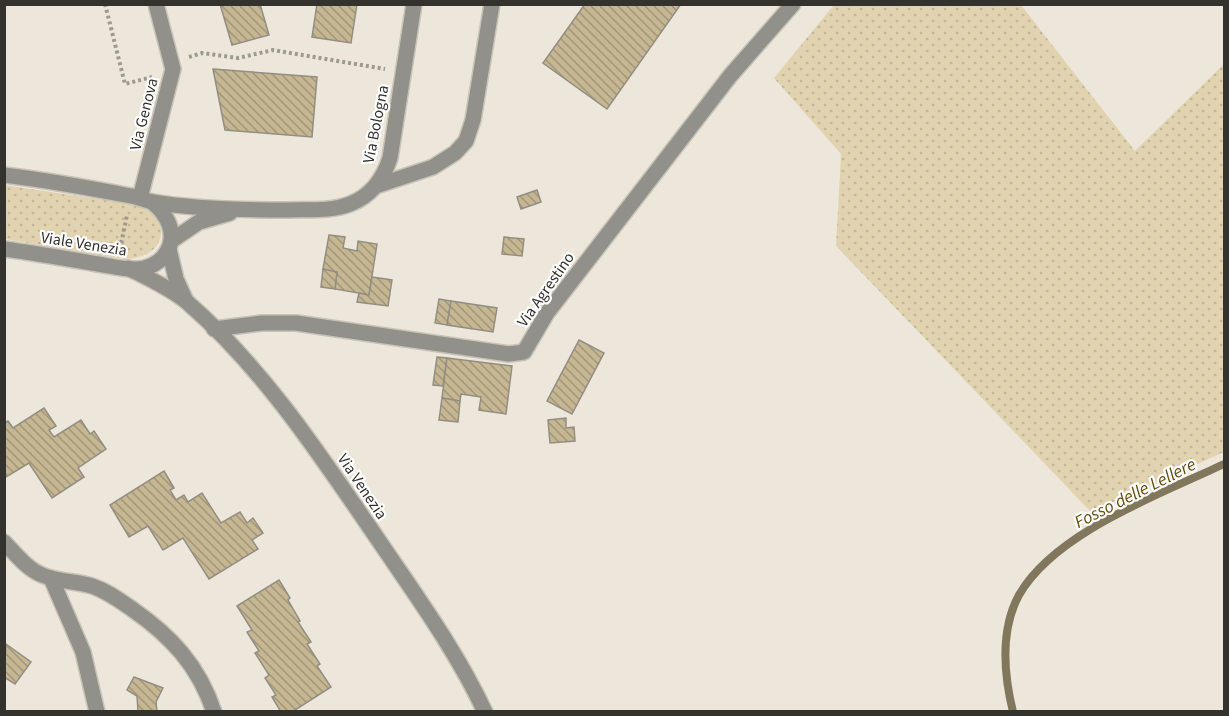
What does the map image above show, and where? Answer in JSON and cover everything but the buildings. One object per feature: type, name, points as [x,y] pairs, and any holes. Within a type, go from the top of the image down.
[{"type":"street","name":"Via Genova","points":[[146,200],[173,69],[156,4]]},
{"type":"street","name":"Via Bologna","points":[[4,175],[146,200],[248,210],[337,208],[358,200],[376,186],[384,175],[390,158],[414,4]]},
{"type":"street","points":[[376,186],[433,167],[455,153],[466,141],[473,120],[492,4]]},
{"type":"street","name":"Via Agrestino","points":[[214,329],[262,323],[296,323],[509,354],[524,352],[547,313],[730,76],[793,4]]},
{"type":"street","points":[[146,200],[166,217],[171,229],[170,245]]},
{"type":"street","name":"Via Bologna","points":[[170,245],[186,230],[206,219],[248,210]]},
{"type":"street","name":"Via Venezia","points":[[170,245],[176,279],[186,301]]},
{"type":"street","name":"Viale Venezia","points":[[4,249],[123,263],[138,269],[154,264],[163,258],[170,245]]},
{"type":"street","name":"Via Venezia","points":[[123,263],[186,301],[256,373],[304,433],[439,630],[463,669],[484,711]]},
{"type":"street","points":[[4,542],[31,568],[51,578],[103,590],[158,628],[180,649],[195,668],[214,711]]},
{"type":"street","points":[[51,578],[83,652],[97,711]]},
{"type":"path","points":[[105,4],[125,84],[156,76]]},
{"type":"path","points":[[171,61],[202,53],[238,58],[273,50],[404,72]]},
{"type":"path","points":[[123,263],[127,214]]},
{"type":"shaded area","points":[[834,5],[1021,5],[1135,151],[1224,64],[1224,452],[1091,512],[836,246],[841,154],[774,78]]},
{"type":"shaded area","points":[[4,185],[138,205],[150,212],[157,220],[161,229],[160,238],[149,253],[125,259],[5,239]]},
{"type":"waterway","name":"Fosso delle Lellere","points":[[1013,712],[1007,683],[1006,638],[1019,595],[1036,573],[1057,552],[1111,517],[1224,464]]}]
